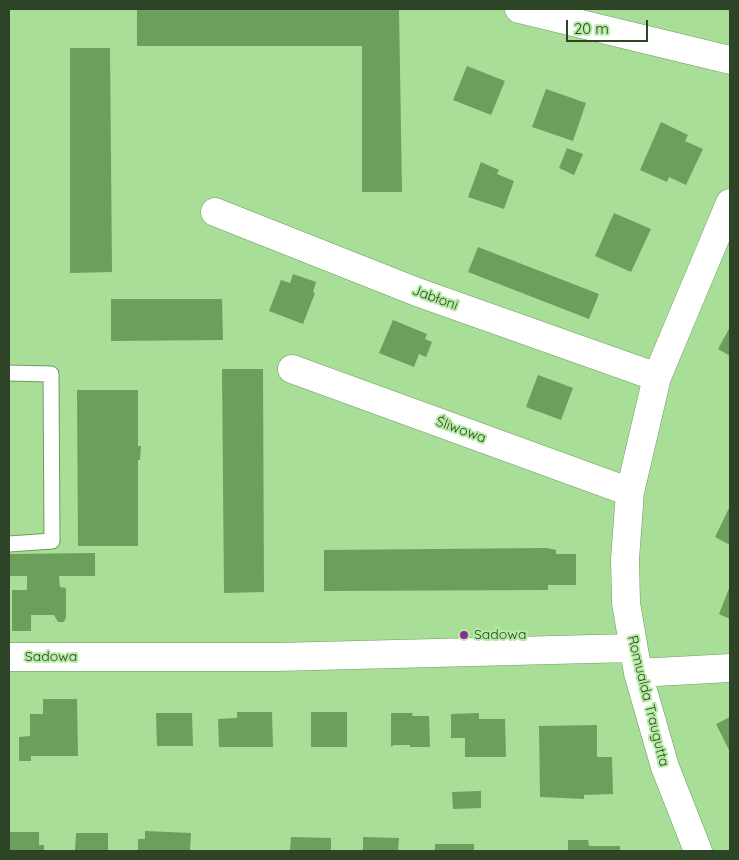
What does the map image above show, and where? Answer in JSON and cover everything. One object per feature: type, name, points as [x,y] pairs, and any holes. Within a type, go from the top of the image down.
[{"type":"street","points":[[518,9],[730,60]]},
{"type":"street","name":"Romualda Traugutta","points":[[698,851],[664,768],[635,660],[626,594],[625,559],[630,492],[657,377],[725,232],[730,203]]},
{"type":"street","name":"Jabłoni","points":[[215,212],[417,292],[657,377]]},
{"type":"street","name":"Śliwowa","points":[[292,368],[630,492]]},
{"type":"street","name":"Sadowa","points":[[9,657],[635,660],[730,668]]},
{"type":"lane","points":[[9,373],[51,374],[52,542],[9,544]]},
{"type":"building","points":[[137,9],[399,9],[402,192],[362,192],[362,46],[137,46]]},
{"type":"building","points":[[70,48],[110,48],[112,272],[70,273]]},
{"type":"building","points":[[467,66],[505,81],[491,115],[453,100]]},
{"type":"building","points":[[546,89],[586,103],[573,141],[532,127]]},
{"type":"building","points":[[661,122],[688,135],[685,141],[703,149],[686,185],[669,177],[667,182],[640,170]]},
{"type":"building","points":[[567,148],[583,154],[574,175],[559,168]]},
{"type":"building","points":[[481,162],[499,170],[497,174],[514,181],[504,209],[468,197]]},
{"type":"building","points":[[614,213],[651,229],[631,272],[595,256]]},
{"type":"building","points":[[478,247],[599,294],[589,319],[468,272]]},
{"type":"building","points":[[293,274],[316,282],[313,292],[315,293],[303,324],[269,311],[281,280],[290,283]]},
{"type":"building","points":[[111,299],[222,299],[223,340],[111,341]]},
{"type":"building","points":[[393,320],[427,334],[425,339],[432,342],[426,357],[419,354],[414,367],[379,353]]},
{"type":"building","points":[[730,327],[730,356],[718,349]]},
{"type":"building","points":[[222,369],[263,369],[264,592],[224,593]]},
{"type":"building","points":[[538,375],[573,388],[561,420],[526,407]]},
{"type":"building","points":[[77,390],[138,390],[138,446],[141,446],[140,460],[138,460],[138,546],[78,546]]},
{"type":"building","points":[[730,506],[730,545],[715,537]]},
{"type":"building","points":[[547,548],[556,550],[556,554],[576,554],[576,585],[548,585],[548,590],[324,591],[324,550]]},
{"type":"building","points":[[95,553],[95,576],[59,576],[60,587],[66,588],[66,617],[64,622],[58,622],[54,615],[31,615],[31,631],[12,631],[12,590],[27,590],[27,576],[9,576],[9,554]]},
{"type":"building","points":[[730,586],[730,619],[719,614]]},
{"type":"building","points":[[43,699],[77,699],[78,756],[31,756],[31,761],[19,761],[19,737],[30,736],[30,714],[43,714]]},
{"type":"building","points":[[237,712],[272,712],[273,747],[219,747],[218,719],[237,718]]},
{"type":"building","points":[[311,712],[347,712],[347,747],[311,747]]},
{"type":"building","points":[[156,713],[192,713],[193,746],[157,746]]},
{"type":"building","points":[[391,713],[413,713],[412,716],[429,716],[430,747],[394,745],[391,747]]},
{"type":"building","points":[[479,713],[479,719],[505,719],[506,757],[465,757],[465,738],[451,738],[451,714]]},
{"type":"building","points":[[730,717],[730,752],[716,724]]},
{"type":"building","points":[[597,725],[597,757],[612,757],[613,794],[584,795],[584,799],[540,797],[539,726]]},
{"type":"building","points":[[481,791],[481,808],[453,809],[452,792]]},
{"type":"building","points":[[145,831],[191,833],[190,850],[138,851],[138,839],[145,839]]},
{"type":"building","points":[[9,832],[39,832],[39,845],[44,845],[44,851],[9,851]]},
{"type":"building","points":[[76,833],[108,833],[108,851],[75,851]]},
{"type":"building","points":[[291,837],[331,838],[331,851],[290,851]]},
{"type":"building","points":[[363,837],[399,838],[398,851],[363,851]]},
{"type":"building","points":[[568,840],[588,840],[589,846],[620,846],[620,851],[568,851]]},
{"type":"building","points":[[435,844],[474,844],[474,851],[435,851]]},
{"type":"place","name":"Sadowa","points":[[464,635]]}]
